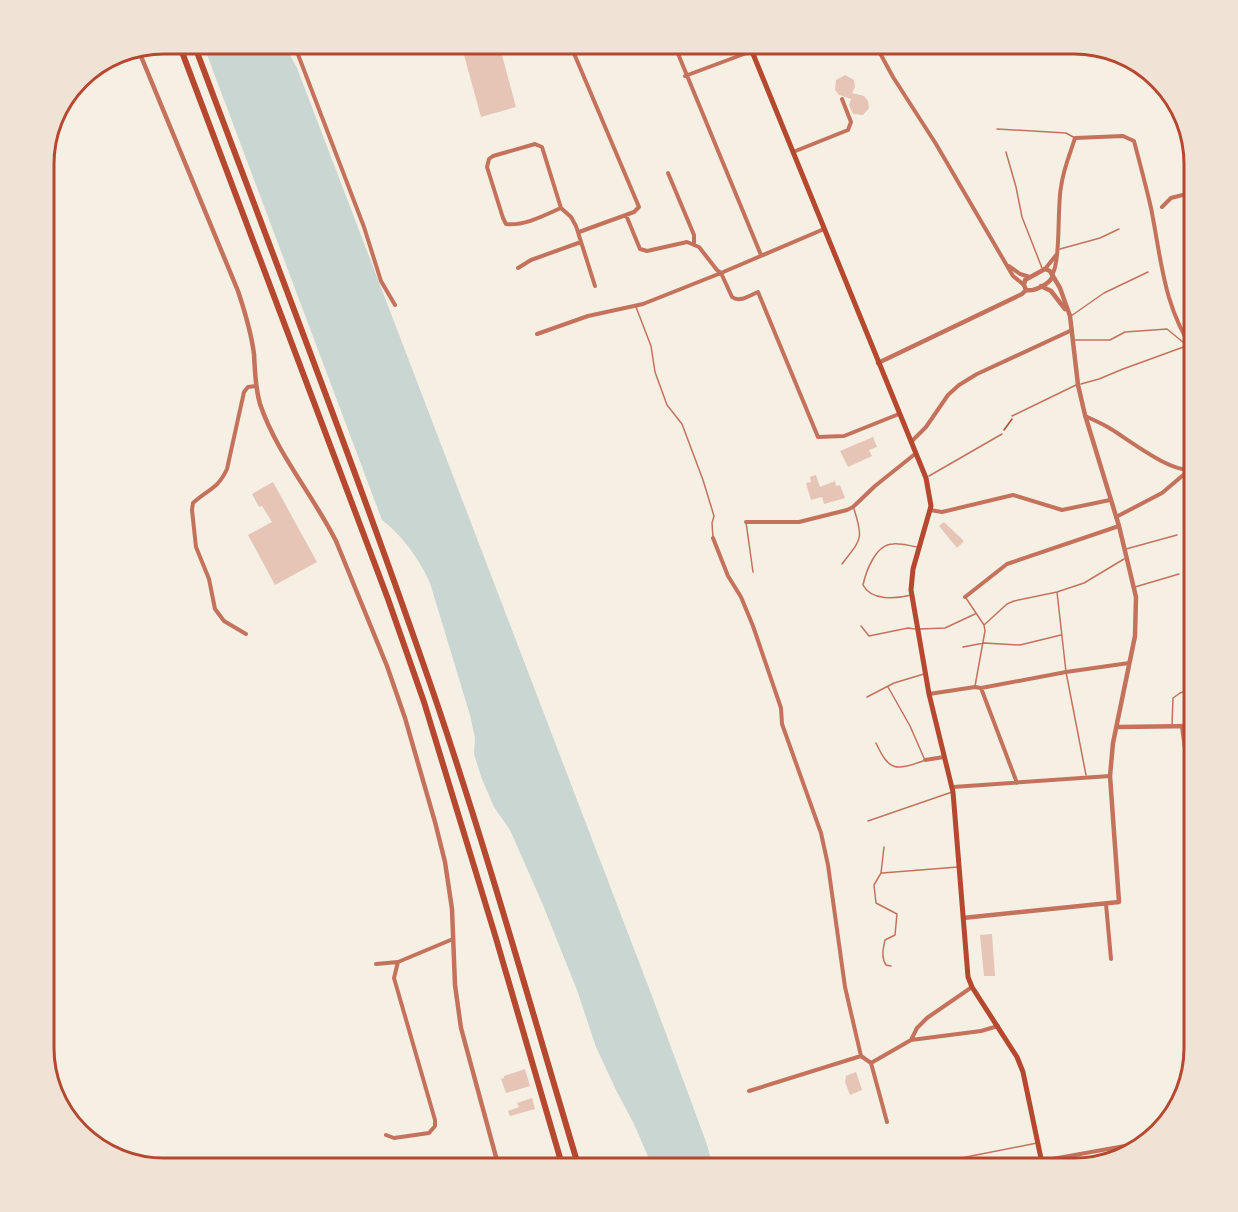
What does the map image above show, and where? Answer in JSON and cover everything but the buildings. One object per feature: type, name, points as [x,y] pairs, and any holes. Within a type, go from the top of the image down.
[{"type":"highway","points":[[183,54],[388,599],[424,702],[495,935],[559,1158]]},
{"type":"highway","points":[[198,54],[371,517],[432,690],[473,815],[576,1158]]},
{"type":"main road","points":[[753,54],[931,495],[930,510],[913,568],[911,595],[929,694],[953,790],[968,977],[972,987],[1017,1057],[1023,1072],[1040,1158]]},
{"type":"street","points":[[298,54],[360,217],[381,281],[395,305]]},
{"type":"street","points":[[574,54],[639,207],[634,212],[579,232]]},
{"type":"street","points":[[677,54],[761,255]]},
{"type":"street","points":[[685,76],[744,54]]},
{"type":"street","points":[[880,54],[1015,279],[1032,291],[1052,276],[1057,263],[1060,188],[1075,138],[1123,136],[1134,141],[1151,208],[1165,288],[1173,312],[1184,333]]},
{"type":"street","points":[[141,57],[242,302],[249,323],[259,402],[270,428],[336,542],[387,666],[413,746],[440,842],[452,909],[455,985],[461,1028],[496,1158]]},
{"type":"street","points":[[792,152],[848,130],[851,122],[842,99]]},
{"type":"street","points":[[561,207],[523,223],[506,224],[487,167],[489,159],[493,156],[539,145],[544,151],[561,207],[571,217],[579,232],[580,242],[596,286]]},
{"type":"street","points":[[668,173],[694,235],[694,244]]},
{"type":"street","points":[[1162,207],[1171,198],[1184,195]]},
{"type":"street","points":[[626,215],[640,249],[643,251],[687,242],[694,244],[722,273],[735,300],[758,292],[818,437],[844,436],[899,414]]},
{"type":"street","points":[[537,334],[588,316],[636,306],[722,273],[824,229]]},
{"type":"street","points":[[519,268],[531,260],[580,242]]},
{"type":"street","points":[[878,363],[1022,294],[1025,280],[1044,270],[1057,252]]},
{"type":"street","points":[[1008,266],[1030,277]]},
{"type":"street","points":[[963,918],[1119,902],[1110,776],[1111,758],[1131,663],[1136,617],[1134,587],[1119,526],[1084,415],[1070,317],[1060,288],[1050,271],[1044,270]]},
{"type":"street","points":[[1041,286],[1056,295],[1070,317]]},
{"type":"street","points":[[911,442],[926,427],[948,395],[959,385],[977,374],[1073,329]]},
{"type":"street","points":[[246,634],[224,621],[215,609],[209,579],[196,547],[192,510],[193,503],[216,487],[222,479],[227,469],[244,392],[248,387],[256,386]]},
{"type":"street","points":[[1084,415],[1167,464],[1184,469]]},
{"type":"street","points":[[746,522],[799,522],[836,514],[854,507],[875,486],[915,454]]},
{"type":"street","points":[[1116,517],[1162,493],[1184,475]]},
{"type":"street","points":[[930,510],[942,512],[1013,495],[1062,510],[1110,500]]},
{"type":"street","points":[[965,597],[1007,564],[1119,526]]},
{"type":"street","points":[[714,538],[728,576],[741,597],[753,626],[781,708],[782,724],[820,833],[828,864],[846,987],[861,1056],[872,1063],[886,1122]]},
{"type":"street","points":[[929,694],[981,688],[1066,672],[1131,663]]},
{"type":"street","points":[[981,688],[1017,783]]},
{"type":"street","points":[[1118,727],[1182,727],[1184,742]]},
{"type":"street","points":[[925,760],[945,756]]},
{"type":"street","points":[[953,790],[1110,776]]},
{"type":"street","points":[[1106,903],[1111,959]]},
{"type":"street","points":[[376,964],[398,962],[453,939]]},
{"type":"street","points":[[386,1135],[394,1138],[429,1133],[435,1126],[394,978],[398,962]]},
{"type":"street","points":[[910,1040],[927,1018],[972,987]]},
{"type":"street","points":[[872,1063],[910,1040],[981,1031],[998,1026]]},
{"type":"street","points":[[749,1091],[861,1056]]},
{"type":"street","points":[[1058,1158],[1123,1146]]},
{"type":"lane","points":[[997,129],[1066,133],[1075,138]]},
{"type":"lane","points":[[1006,152],[1022,217],[1036,258],[1044,270]]},
{"type":"lane","points":[[1057,252],[1100,238],[1119,229]]},
{"type":"lane","points":[[1070,317],[1104,293],[1148,272]]},
{"type":"lane","points":[[636,306],[651,346],[655,372],[667,405],[682,424],[700,469],[714,516],[712,524],[714,538]]},
{"type":"lane","points":[[1074,340],[1110,340],[1125,332],[1167,329],[1184,343]]},
{"type":"lane","points":[[1012,416],[1078,385],[1184,347]]},
{"type":"lane","points":[[926,478],[1002,434]]},
{"type":"lane","points":[[842,564],[860,539],[861,531],[854,507]]},
{"type":"lane","points":[[746,522],[753,572]]},
{"type":"lane","points":[[1125,549],[1177,535]]},
{"type":"lane","points":[[911,595],[895,599],[870,593],[862,585],[871,562],[883,547],[894,544],[919,547]]},
{"type":"lane","points":[[984,625],[1007,604],[1084,583],[1127,557]]},
{"type":"lane","points":[[1134,587],[1179,574]]},
{"type":"lane","points":[[1057,592],[1066,672],[1086,777]]},
{"type":"lane","points":[[965,597],[984,625],[985,631],[975,687]]},
{"type":"lane","points":[[861,626],[869,636],[908,628],[945,628],[975,614]]},
{"type":"lane","points":[[963,647],[984,643],[1020,645],[1062,635]]},
{"type":"lane","points":[[867,698],[894,683],[925,674]]},
{"type":"lane","points":[[876,743],[887,763],[893,767],[902,768],[925,760],[910,726],[888,687]]},
{"type":"lane","points":[[1172,726],[1173,698],[1184,692]]},
{"type":"lane","points":[[868,821],[953,790]]},
{"type":"lane","points":[[884,847],[881,873],[874,885],[876,903],[897,914],[895,935],[885,940],[883,951],[883,960],[886,965],[891,966]]},
{"type":"lane","points":[[881,873],[959,867]]},
{"type":"lane","points":[[961,1158],[1038,1143]]},
{"type":"path","points":[[1002,434],[1012,416]]},
{"type":"path","points":[[1179,574],[1184,572]]},
{"type":"shaded area","points":[[207,54],[289,54],[297,68],[652,996],[711,1158],[649,1158],[596,1047],[577,990],[543,905],[510,830],[494,807],[482,779],[474,754],[475,738],[470,715],[430,583],[410,548],[382,520]]}]
